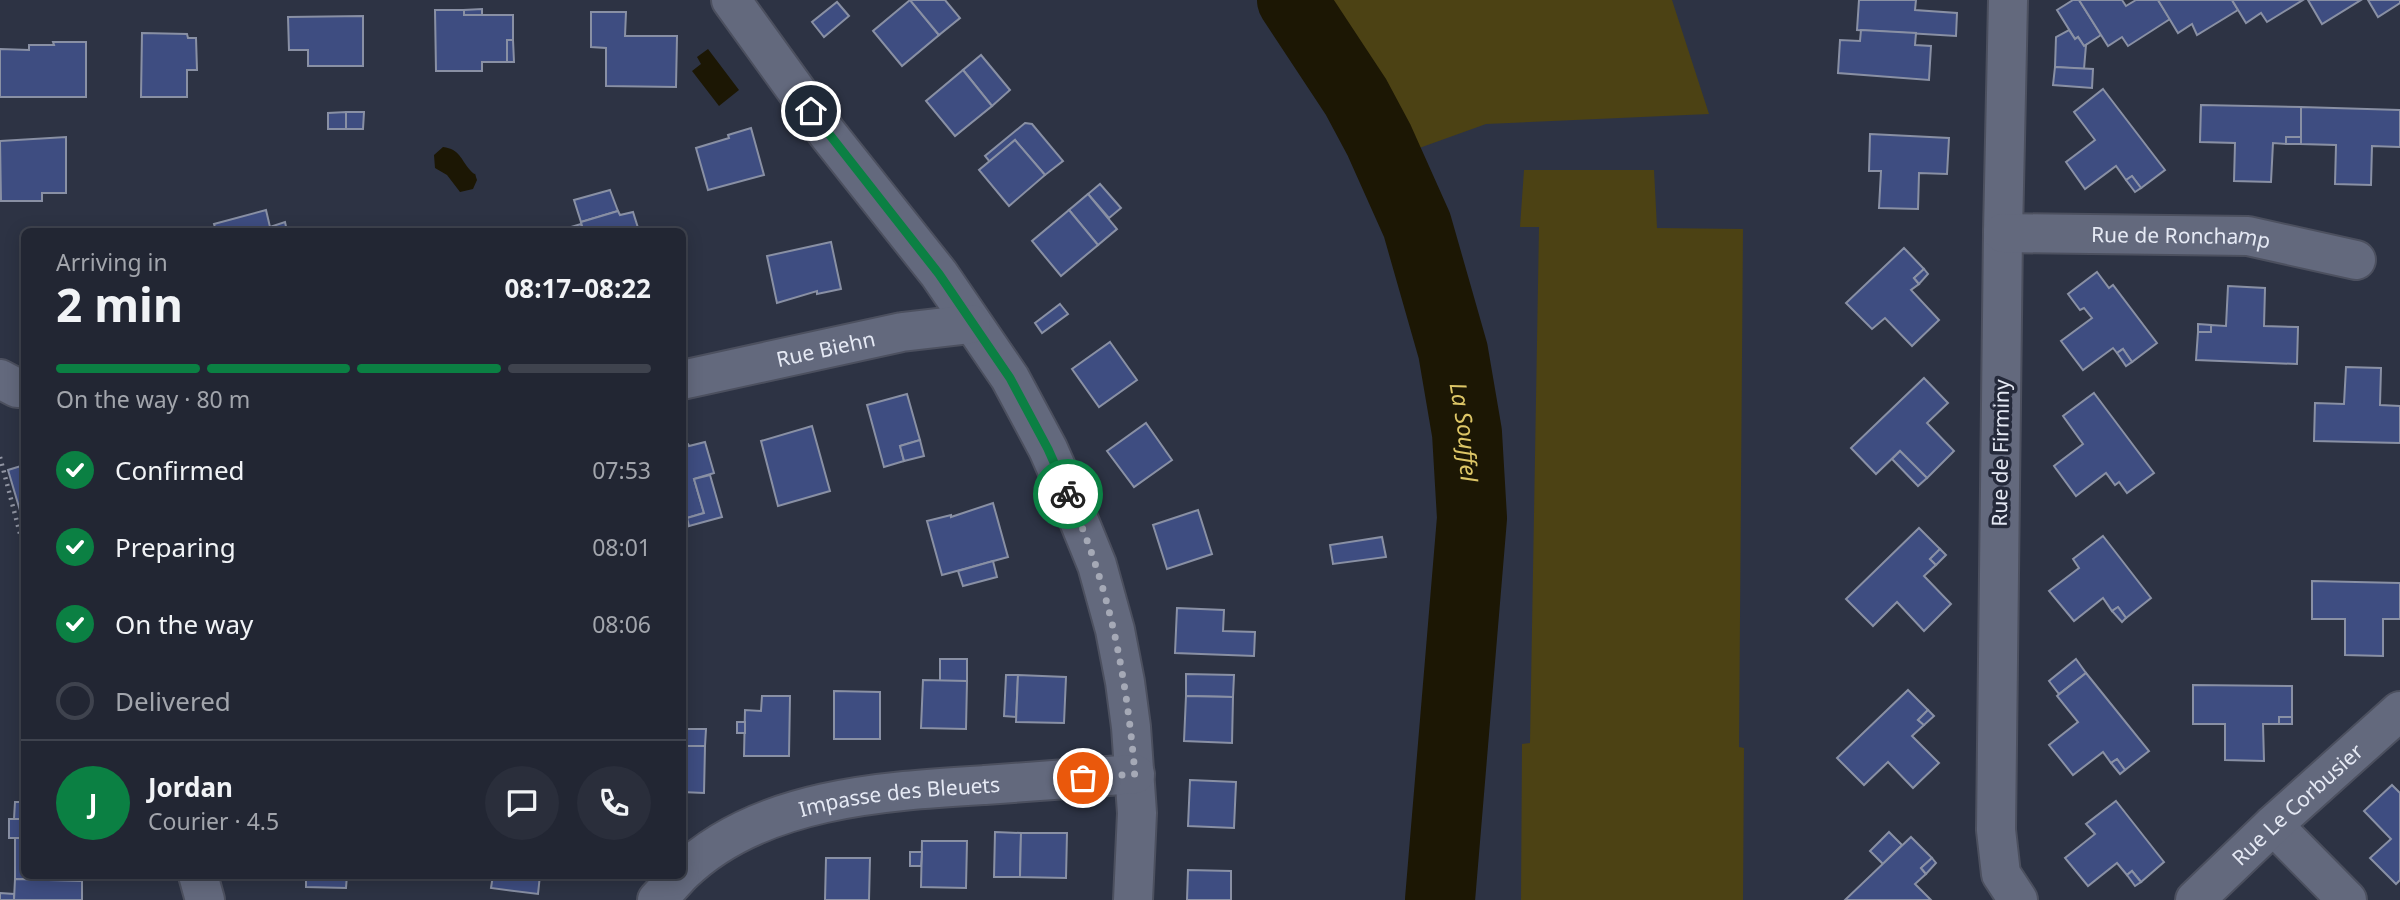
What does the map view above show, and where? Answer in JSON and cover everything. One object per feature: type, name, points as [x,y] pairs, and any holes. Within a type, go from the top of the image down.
[{"type":"street","points":[[731,0],[827,133],[939,274],[1010,378],[1048,449],[1097,565],[1115,630],[1125,682],[1135,774],[1137,849],[1133,900]]},
{"type":"street","name":"Rue de Firminy","points":[[2008,0],[1996,830],[2001,874],[2018,900]]},
{"type":"street","name":"Rue de Ronchamp","points":[[2003,233],[2248,236],[2356,260]]},
{"type":"street","name":"Rue Biehn","points":[[686,379],[902,332],[971,324]]},
{"type":"street","points":[[0,379],[21,388]]},
{"type":"street","name":"Rue Le Corbusier","points":[[2195,900],[2273,825],[2400,711]]},
{"type":"street","name":"Impasse des Bleuets","points":[[686,869],[723,843],[752,827],[801,810],[851,798],[904,790],[1135,774]]},
{"type":"street","points":[[2273,825],[2347,900]]},
{"type":"street","points":[[199,879],[205,900]]},
{"type":"street","name":"Impasse des Bleuets","points":[[657,900],[676,879]]},
{"type":"path","points":[[0,457],[21,538]]},
{"type":"shaded area","points":[[1318,0],[1672,0],[1709,114],[1486,124],[1411,151]]},
{"type":"shaded area","points":[[708,49],[739,90],[719,106],[692,71],[701,64],[697,57]]},
{"type":"shaded area","points":[[443,147],[457,153],[475,174],[477,180],[473,189],[460,192],[447,175],[435,168],[434,155]]},
{"type":"shaded area","points":[[1524,170],[1654,170],[1657,228],[1743,229],[1739,747],[1744,748],[1743,900],[1521,900],[1522,744],[1530,743],[1539,227],[1520,227]]},
{"type":"building","points":[[910,0],[939,35],[902,66],[873,31]]},
{"type":"building","points":[[910,0],[945,0],[960,18],[939,35]]},
{"type":"building","points":[[1859,0],[1916,0],[1915,10],[1957,13],[1956,36],[1857,30]]},
{"type":"building","points":[[2073,0],[2079,0],[2101,35],[2084,46],[2078,37],[2075,39],[2057,10]]},
{"type":"building","points":[[2079,0],[2122,0],[2126,6],[2136,0],[2158,0],[2170,19],[2128,46],[2122,37],[2108,46]]},
{"type":"building","points":[[2158,0],[2232,0],[2238,10],[2197,35],[2192,24],[2178,33]]},
{"type":"building","points":[[2232,0],[2303,0],[2267,22],[2261,13],[2246,23]]},
{"type":"building","points":[[2308,0],[2361,0],[2322,24]]},
{"type":"building","points":[[2368,0],[2400,0],[2400,3],[2378,17]]},
{"type":"building","points":[[837,2],[849,16],[824,37],[812,22]]},
{"type":"building","points":[[482,9],[482,15],[464,15],[464,10]]},
{"type":"building","points":[[435,10],[464,10],[464,15],[513,15],[513,40],[507,40],[507,62],[482,62],[482,71],[436,71]]},
{"type":"building","points":[[591,12],[626,12],[625,36],[677,36],[676,87],[606,86],[606,48],[591,47]]},
{"type":"building","points":[[363,16],[363,66],[308,66],[308,50],[289,50],[288,17]]},
{"type":"building","points":[[1861,30],[1916,33],[1915,45],[1931,46],[1929,80],[1838,73],[1840,40],[1860,41]]},
{"type":"building","points":[[2069,30],[2075,39],[2078,37],[2084,46],[2086,45],[2084,69],[2055,67],[2056,37]]},
{"type":"building","points":[[142,33],[187,34],[188,38],[196,38],[197,70],[187,70],[187,97],[141,97]]},
{"type":"building","points":[[507,40],[513,40],[514,62],[507,62]]},
{"type":"building","points":[[53,42],[86,42],[86,97],[0,97],[0,49],[29,50],[29,45],[54,45]]},
{"type":"building","points":[[981,55],[1010,90],[992,106],[963,70]]},
{"type":"building","points":[[2055,67],[2093,69],[2092,88],[2053,85]]},
{"type":"building","points":[[963,70],[992,106],[955,136],[926,101]]},
{"type":"building","points":[[2103,89],[2165,170],[2141,188],[2132,176],[2126,180],[2116,166],[2085,189],[2066,162],[2095,140],[2074,112]]},
{"type":"building","points":[[2201,105],[2301,107],[2301,137],[2286,137],[2286,144],[2273,143],[2271,182],[2234,181],[2235,143],[2200,142]]},
{"type":"building","points":[[2301,107],[2400,110],[2400,147],[2372,146],[2371,185],[2335,184],[2336,145],[2301,144]]},
{"type":"building","points":[[346,112],[346,129],[328,129],[328,113]]},
{"type":"building","points":[[346,112],[364,112],[363,129],[346,129]]},
{"type":"building","points":[[1025,123],[1032,124],[1063,161],[1045,175],[1015,140],[990,162],[985,156]]},
{"type":"building","points":[[751,128],[764,175],[708,190],[696,148]]},
{"type":"building","points":[[1870,134],[1949,138],[1947,174],[1919,173],[1918,209],[1879,208],[1881,171],[1869,171]]},
{"type":"building","points":[[66,137],[66,193],[42,193],[42,201],[1,201],[0,141]]},
{"type":"building","points":[[2286,137],[2301,137],[2301,144],[2286,144]]},
{"type":"building","points":[[1015,140],[1045,175],[1009,206],[979,170]]},
{"type":"building","points":[[2132,176],[2141,188],[2135,192],[2126,180]]},
{"type":"building","points":[[1100,184],[1121,208],[1109,218],[1088,194]]},
{"type":"building","points":[[610,190],[618,211],[581,222],[574,200]]},
{"type":"building","points":[[1088,194],[1117,229],[1098,245],[1069,210]]},
{"type":"building","points":[[266,210],[270,227],[285,222],[286,228],[215,228],[214,224]]},
{"type":"building","points":[[1069,210],[1098,245],[1061,276],[1032,241]]},
{"type":"building","points":[[618,211],[620,215],[633,212],[638,228],[582,228],[581,222]]},
{"type":"building","points":[[831,242],[841,289],[817,294],[817,291],[777,303],[767,256]]},
{"type":"building","points":[[1904,248],[1924,269],[1914,278],[1919,284],[1911,290],[1939,320],[1912,346],[1885,318],[1872,329],[1846,303]]},
{"type":"building","points":[[1924,269],[1928,274],[1919,284],[1914,278]]},
{"type":"building","points":[[2097,272],[2109,288],[2113,285],[2157,343],[2132,362],[2123,349],[2117,353],[2113,348],[2083,370],[2061,341],[2092,318],[2084,308],[2080,310],[2068,294]]},
{"type":"building","points":[[2228,286],[2265,288],[2264,326],[2298,327],[2297,364],[2196,360],[2198,332],[2211,332],[2211,325],[2226,326]]},
{"type":"building","points":[[1060,304],[1068,314],[1042,333],[1035,323]]},
{"type":"building","points":[[2198,324],[2211,325],[2211,332],[2198,332]]},
{"type":"building","points":[[1110,342],[1137,380],[1099,407],[1072,369]]},
{"type":"building","points":[[2123,349],[2132,362],[2126,366],[2117,353]]},
{"type":"building","points":[[2346,367],[2381,368],[2380,405],[2400,406],[2400,443],[2314,441],[2315,403],[2344,404]]},
{"type":"building","points":[[1924,378],[1948,403],[1927,423],[1954,451],[1927,478],[1900,451],[1876,474],[1851,448]]},
{"type":"building","points":[[2094,393],[2154,473],[2127,493],[2119,482],[2115,485],[2106,473],[2076,496],[2054,466],[2083,444],[2063,416]]},
{"type":"building","points":[[907,394],[920,440],[900,446],[904,461],[884,467],[867,405]]},
{"type":"building","points":[[1146,423],[1172,460],[1134,487],[1107,451]]},
{"type":"building","points":[[812,426],[830,491],[778,506],[761,441]]},
{"type":"building","points":[[920,440],[924,456],[904,461],[900,446]]},
{"type":"building","points":[[705,442],[714,473],[694,479],[704,513],[687,518],[689,526],[686,527],[686,444]]},
{"type":"building","points":[[1900,451],[1927,478],[1918,486],[1892,459]]},
{"type":"building","points":[[21,466],[21,514],[8,470]]},
{"type":"building","points":[[710,475],[722,517],[689,526],[687,518],[704,513],[694,479]]},
{"type":"building","points":[[993,503],[1008,557],[942,575],[927,521],[951,517]]},
{"type":"building","points":[[1198,510],[1212,554],[1167,569],[1153,525]]},
{"type":"building","points":[[1919,528],[1940,549],[1930,559],[1936,565],[1924,576],[1951,604],[1924,631],[1897,602],[1873,626],[1846,599]]},
{"type":"building","points":[[2103,536],[2151,598],[2126,618],[2118,607],[2112,611],[2103,598],[2074,621],[2049,591],[2079,568],[2073,559]]},
{"type":"building","points":[[1382,537],[1386,557],[1333,564],[1330,545]]},
{"type":"building","points":[[1940,549],[1946,555],[1936,565],[1930,559]]},
{"type":"building","points":[[993,561],[997,577],[963,586],[958,571]]},
{"type":"building","points":[[2312,581],[2400,583],[2400,619],[2383,619],[2383,656],[2345,655],[2345,619],[2312,619]]},
{"type":"building","points":[[2118,607],[2126,618],[2122,622],[2112,611]]},
{"type":"building","points":[[1177,608],[1224,610],[1223,631],[1255,632],[1254,656],[1175,653]]},
{"type":"building","points":[[940,659],[967,659],[967,681],[940,681]]},
{"type":"building","points":[[2076,659],[2086,673],[2059,694],[2049,681]]},
{"type":"building","points":[[2086,673],[2149,751],[2125,770],[2117,759],[2111,763],[2103,752],[2073,775],[2049,745],[2078,722],[2057,696]]},
{"type":"building","points":[[1186,674],[1234,675],[1233,697],[1186,696]]},
{"type":"building","points":[[1006,675],[1018,675],[1016,717],[1004,716]]},
{"type":"building","points":[[1018,675],[1066,677],[1064,723],[1016,722]]},
{"type":"building","points":[[923,680],[967,681],[966,729],[921,728]]},
{"type":"building","points":[[2193,685],[2292,686],[2292,717],[2279,717],[2279,724],[2263,724],[2264,761],[2225,760],[2225,724],[2193,724]]},
{"type":"building","points":[[1908,690],[1928,710],[1918,720],[1924,725],[1912,736],[1939,763],[1913,788],[1888,762],[1864,785],[1837,758]]},
{"type":"building","points":[[834,691],[880,692],[880,739],[834,739]]},
{"type":"building","points":[[762,696],[790,696],[789,756],[744,756],[745,710],[761,711]]},
{"type":"building","points":[[1186,696],[1233,697],[1232,743],[1184,741]]},
{"type":"building","points":[[1928,710],[1934,716],[1924,725],[1918,720]]},
{"type":"building","points":[[2279,717],[2292,717],[2292,724],[2279,724]]},
{"type":"building","points":[[737,722],[745,722],[745,733],[737,733]]},
{"type":"building","points":[[686,729],[706,729],[705,746],[686,746]]},
{"type":"building","points":[[686,746],[705,746],[704,793],[686,792]]},
{"type":"building","points":[[2117,759],[2125,770],[2120,774],[2111,763]]},
{"type":"building","points":[[1190,780],[1236,782],[1234,828],[1188,826]]},
{"type":"building","points":[[2392,785],[2400,793],[2400,880],[2396,884],[2370,858],[2391,839],[2364,811]]},
{"type":"building","points":[[2116,801],[2164,862],[2141,882],[2132,871],[2127,875],[2117,863],[2088,886],[2065,858],[2095,834],[2086,824]]},
{"type":"building","points":[[15,802],[21,802],[21,819],[14,819]]},
{"type":"building","points":[[9,819],[21,819],[21,838],[9,838]]},
{"type":"building","points":[[995,832],[1021,833],[1020,877],[994,877]]},
{"type":"building","points":[[1889,832],[1902,845],[1883,864],[1870,851]]},
{"type":"building","points":[[1021,833],[1067,833],[1066,878],[1020,877]]},
{"type":"building","points":[[1911,837],[1932,858],[1921,868],[1926,874],[1915,884],[1931,900],[1845,900]]},
{"type":"building","points":[[15,838],[21,838],[21,879],[82,881],[15,879]]},
{"type":"building","points":[[922,841],[967,841],[966,888],[921,887]]},
{"type":"building","points":[[910,852],[922,852],[921,866],[910,866]]},
{"type":"building","points":[[826,858],[870,858],[869,900],[825,900]]},
{"type":"building","points":[[1932,858],[1936,863],[1926,874],[1921,868]]},
{"type":"building","points":[[1188,870],[1231,871],[1231,900],[1187,900]]},
{"type":"building","points":[[2132,871],[2141,882],[2135,886],[2127,875]]},
{"type":"building","points":[[15,879],[82,881],[82,900],[14,900]]},
{"type":"building","points":[[306,879],[347,879],[346,888],[306,887]]},
{"type":"building","points":[[492,879],[540,879],[538,894],[491,888]]},
{"type":"building","points":[[0,893],[14,894],[14,900],[0,900]]},
{"type":"waterway","name":"La Souffel","points":[[1292,0],[1356,97],[1379,140],[1417,225],[1453,351],[1467,433],[1472,518],[1440,900]]},
{"type":"way so far","points":[[1068,494],[1097,565],[1115,630],[1125,682],[1135,774],[1083,778]]},
{"type":"route","points":[[811,111],[939,274],[1010,378],[1048,449],[1068,494]]}]
